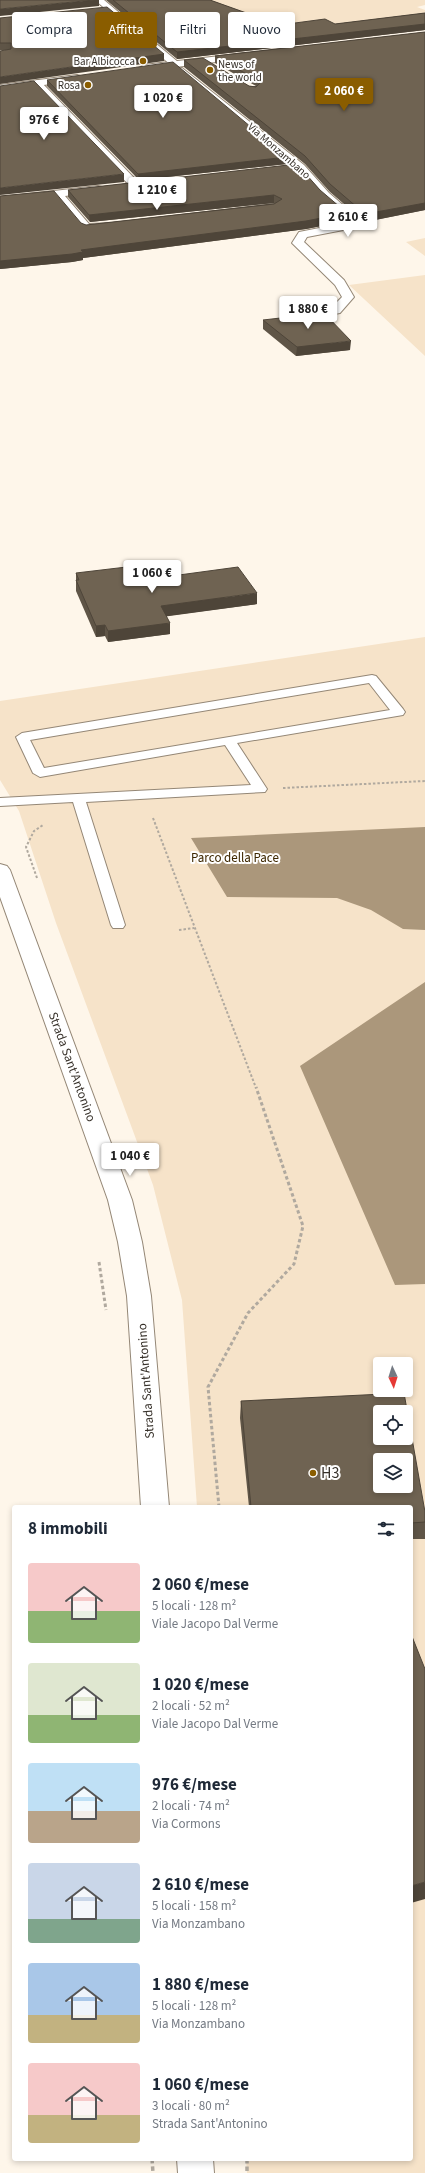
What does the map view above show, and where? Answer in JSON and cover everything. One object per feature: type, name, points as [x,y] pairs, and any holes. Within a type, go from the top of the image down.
[{"type":"street","name":"Via Monzambano","points":[[99,0],[176,66],[300,166],[325,195],[359,224],[304,234],[298,243],[340,283],[348,298],[336,310],[302,316]]},
{"type":"street","points":[[100,10],[110,9]]},
{"type":"street","points":[[132,71],[254,56],[212,66],[176,66]]},
{"type":"street","points":[[0,88],[86,77]]},
{"type":"street","points":[[0,200],[139,184],[36,84]]},
{"type":"street","points":[[213,95],[226,93]]},
{"type":"street","points":[[284,168],[300,166]]},
{"type":"street","points":[[58,194],[86,228],[125,223]]},
{"type":"street","name":"Strada Sant'Antonino","points":[[0,871],[120,1200],[130,1242],[139,1296],[155,1505]]},
{"type":"street","points":[[195,2161],[196,2173]]},
{"type":"lane","points":[[372,679],[399,712],[229,741],[40,773],[22,737],[372,679]]},
{"type":"lane","points":[[229,741],[260,789]]},
{"type":"lane","points":[[0,802],[260,789]]},
{"type":"lane","points":[[78,798],[118,925]]},
{"type":"path","points":[[260,789],[425,782]]},
{"type":"path","points":[[152,815],[194,928],[248,1064],[303,1226],[294,1264],[248,1313],[208,1387],[219,1505]]},
{"type":"path","points":[[179,930],[194,928]]},
{"type":"path","points":[[97,1254],[106,1317]]},
{"type":"path","points":[[152,2161],[152,2173]]},
{"type":"path","points":[[247,2161],[247,2173]]},
{"type":"green space","points":[[194,0],[425,0],[425,5],[417,7],[425,10],[425,13],[295,30],[295,12],[228,12],[228,17]]},
{"type":"green space","points":[[425,238],[425,256],[406,242]]},
{"type":"green space","points":[[425,275],[425,356],[349,285]]},
{"type":"green space","name":"Parco della Pace","points":[[425,637],[425,2173],[247,2173],[246,2161],[413,2161],[413,1505],[197,1505],[182,1300],[153,1185],[56,923],[19,811],[0,780],[0,701]]},
{"type":"shaded area","points":[[425,827],[425,930],[403,929],[371,910],[337,898],[227,897],[191,838]]},
{"type":"shaded area","points":[[425,982],[425,1284],[395,1285],[300,1066]]},
{"type":"building","points":[[0,0],[94,0],[0,9]]},
{"type":"building","points":[[113,0],[210,0],[244,12],[228,12],[228,46],[220,47],[220,12],[165,12],[165,42],[157,36],[157,12],[128,12]]},
{"type":"building","points":[[107,7],[113,12],[95,12],[95,48],[157,48],[164,54],[0,77],[0,51],[11,49],[11,43],[0,43],[0,18],[12,17],[12,48],[87,48],[87,12],[58,12]]},
{"type":"building","points":[[425,13],[425,24],[295,39],[295,23],[325,19],[335,24]]},
{"type":"building","points":[[425,32],[425,203],[365,214],[330,184],[305,156],[184,60],[203,58],[249,86],[256,87],[260,83],[257,80],[215,56]]},
{"type":"building","points":[[172,48],[212,48],[177,52]]},
{"type":"building","points":[[173,62],[287,157],[138,174],[47,80]]},
{"type":"building","points":[[34,81],[124,174],[0,188],[0,86]]},
{"type":"building","points":[[297,164],[320,190],[347,213],[306,221],[81,250],[83,252],[72,254],[0,261],[0,196],[54,191],[81,223],[86,225],[274,204],[282,199],[274,195],[89,215],[68,190]]},
{"type":"building","points":[[324,313],[351,341],[297,347],[263,320]]},
{"type":"building","points":[[135,566],[142,580],[238,567],[257,593],[161,606],[170,623],[108,631],[105,625],[96,626],[76,580],[79,580],[76,573]]},
{"type":"building","name":"H3","points":[[373,1395],[373,1397],[405,1397],[406,1405],[373,1405],[373,1445],[413,1444],[425,1512],[425,1522],[413,1523],[413,1505],[251,1505],[241,1401]]},
{"type":"building","points":[[413,1639],[425,1669],[425,1882],[413,1885]]},
{"type":"place","name":"Bar Albicocca","points":[[143,61]]},
{"type":"place","name":"News of the world","points":[[210,70]]},
{"type":"place","name":"Rosa","points":[[88,85]]},
{"type":"place","name":"H3","points":[[313,1473]]}]
